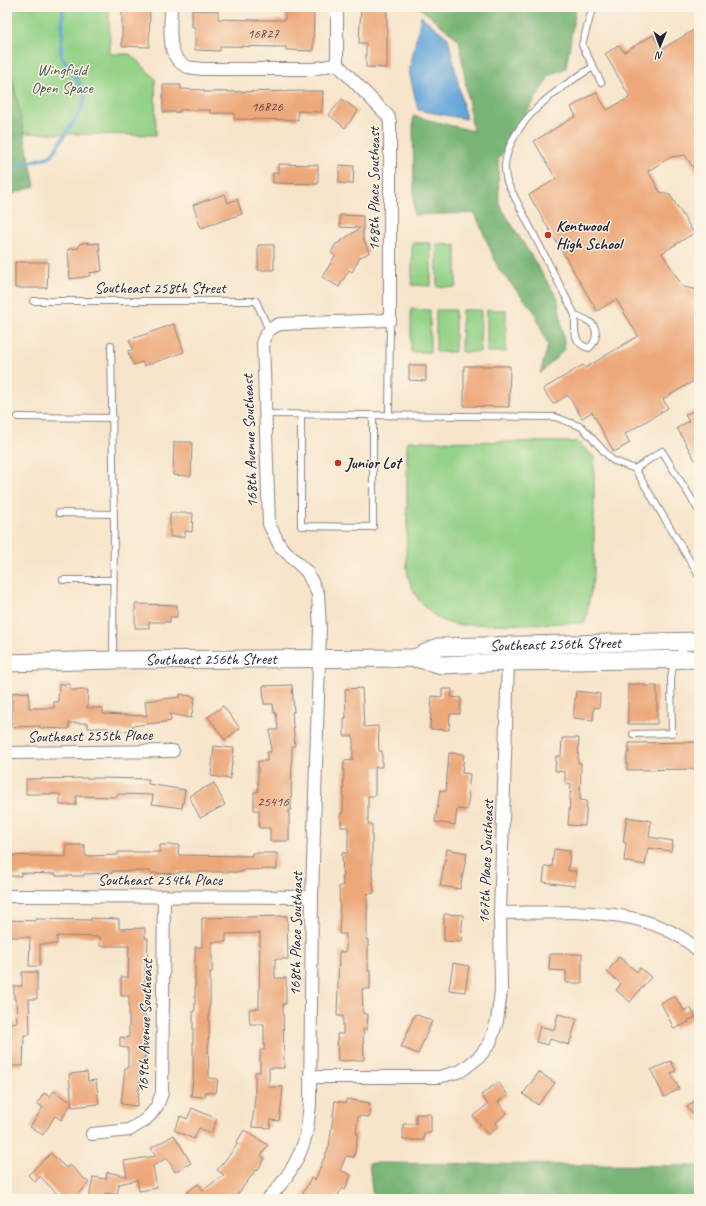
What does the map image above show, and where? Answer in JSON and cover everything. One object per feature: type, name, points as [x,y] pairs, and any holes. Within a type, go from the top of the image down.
[{"type":"main road","name":"Southeast 256th Street","points":[[415,658],[438,647],[697,641]]},
{"type":"main road","name":"Southeast 256th Street","points":[[7,663],[113,660],[415,658],[442,665],[508,662],[699,659]]},
{"type":"street","points":[[171,7],[173,51],[178,61],[188,67],[201,69],[313,69],[337,64],[337,7]]},
{"type":"street","name":"168th Place Southeast","points":[[337,64],[388,116],[390,122],[390,320]]},
{"type":"street","points":[[269,330],[273,326],[280,324],[390,320]]},
{"type":"street","name":"168th Avenue Southeast","points":[[269,330],[263,340],[268,524],[280,546],[307,572],[318,594],[320,658]]},
{"type":"street","name":"168th Place Southeast","points":[[268,1199],[280,1186],[293,1166],[304,1142],[308,1126],[312,897],[320,658]]},
{"type":"street","name":"167th Place Southeast","points":[[310,1077],[439,1077],[461,1071],[479,1057],[490,1043],[497,1021],[501,991],[500,913],[508,662]]},
{"type":"street","name":"Southeast 255th Place","points":[[7,753],[173,751]]},
{"type":"street","name":"Southeast 254th Place","points":[[7,896],[312,897]]},
{"type":"street","name":"169th Avenue Southeast","points":[[92,1134],[129,1130],[152,1114],[162,1093],[164,896]]},
{"type":"street","points":[[500,913],[601,914],[646,921],[676,933],[699,951]]},
{"type":"lane","points":[[598,7],[592,13],[582,44],[601,82]]},
{"type":"lane","points":[[575,315],[591,323],[595,330],[596,337],[594,343],[589,348],[583,346],[578,341],[575,330],[575,315],[507,182],[504,165],[510,145],[524,122],[539,106],[564,85],[593,67]]},
{"type":"lane","name":"Southeast 258th Street","points":[[33,301],[256,301],[269,330]]},
{"type":"lane","points":[[389,415],[390,320]]},
{"type":"lane","points":[[111,345],[114,514],[113,660]]},
{"type":"lane","points":[[265,414],[555,417],[582,428],[612,460],[635,469],[699,576]]},
{"type":"lane","points":[[301,414],[301,526],[373,527],[373,415]]},
{"type":"lane","points":[[18,418],[113,418]]},
{"type":"lane","points":[[635,469],[662,451],[699,510]]},
{"type":"lane","points":[[59,513],[114,514]]},
{"type":"lane","points":[[63,580],[114,580]]},
{"type":"lane","points":[[633,734],[672,733],[671,679],[674,659],[687,646],[697,641]]},
{"type":"green space","name":"Wingfield Open Space","points":[[7,7],[109,7],[110,54],[130,54],[155,78],[156,135],[7,133]]},
{"type":"green space","points":[[419,7],[576,7],[566,68],[550,75],[498,160],[499,204],[558,299],[565,349],[540,374],[548,345],[534,311],[499,270],[475,213],[414,215],[413,116],[473,131],[459,40]]},
{"type":"green space","points":[[7,52],[35,186],[7,196]]},
{"type":"green space","points":[[412,243],[431,243],[431,286],[412,285]]},
{"type":"green space","points":[[437,244],[456,245],[456,287],[437,287]]},
{"type":"green space","points":[[411,309],[430,310],[430,352],[411,352]]},
{"type":"green space","points":[[436,310],[455,310],[455,352],[436,352]]},
{"type":"green space","points":[[462,310],[481,310],[480,352],[461,352]]},
{"type":"green space","points":[[487,310],[506,310],[506,352],[487,352]]},
{"type":"green space","points":[[407,441],[578,442],[594,457],[594,573],[585,623],[458,625],[435,616],[422,604],[413,590],[407,569]]},
{"type":"green space","points":[[369,1163],[699,1166],[699,1199],[373,1199]]},
{"type":"water","points":[[421,16],[448,38],[466,119],[418,110],[409,71]]},
{"type":"building","points":[[122,7],[150,7],[149,47],[122,46]]},
{"type":"building","points":[[361,7],[387,7],[387,68],[366,67],[366,43],[359,43]]},
{"type":"building","points":[[192,10],[218,11],[218,19],[255,20],[285,20],[285,11],[314,11],[313,51],[286,50],[286,47],[220,46],[220,51],[195,50],[195,27],[192,27]]},
{"type":"building","points":[[699,27],[699,177],[685,155],[671,157],[648,171],[660,192],[670,195],[694,233],[662,253],[683,287],[699,290],[699,378],[663,399],[668,408],[625,434],[630,443],[614,452],[592,412],[582,418],[568,395],[553,404],[543,389],[583,365],[585,368],[638,336],[616,299],[597,311],[529,195],[556,179],[534,141],[576,116],[571,107],[596,92],[607,110],[630,97],[605,54],[619,45],[624,52],[653,35],[662,49]]},
{"type":"building","points":[[163,85],[181,85],[181,89],[204,90],[204,92],[323,91],[322,112],[298,111],[298,120],[234,119],[234,113],[210,113],[210,110],[180,110],[180,112],[163,112]]},
{"type":"building","points":[[342,99],[358,111],[345,128],[329,115]]},
{"type":"building","points":[[278,164],[318,165],[318,184],[273,183],[273,173],[278,173]]},
{"type":"building","points":[[339,165],[354,166],[353,184],[339,183]]},
{"type":"building","points":[[225,194],[228,203],[237,199],[242,214],[201,228],[193,205]]},
{"type":"building","points":[[340,215],[363,216],[363,238],[369,253],[360,257],[352,272],[349,270],[339,287],[322,277],[335,256],[331,253],[335,245],[360,228],[340,227]]},
{"type":"building","points":[[88,242],[88,244],[99,243],[102,271],[89,273],[90,276],[70,279],[68,249],[79,248],[79,244]]},
{"type":"building","points":[[258,245],[274,245],[274,270],[258,270]]},
{"type":"building","points":[[15,262],[48,262],[47,288],[15,288]]},
{"type":"building","points":[[174,324],[184,352],[144,366],[142,362],[133,365],[128,351],[133,349],[129,340]]},
{"type":"building","points":[[409,365],[426,365],[426,381],[409,380]]},
{"type":"building","points":[[464,366],[510,366],[509,407],[464,406]]},
{"type":"building","points":[[699,408],[699,467],[677,428],[689,421],[685,415]]},
{"type":"building","points":[[174,442],[192,442],[191,476],[173,475]]},
{"type":"building","points":[[170,513],[193,513],[192,532],[185,531],[185,537],[170,537]]},
{"type":"building","points":[[135,604],[177,605],[177,617],[170,617],[170,622],[149,622],[149,628],[135,628]]},
{"type":"building","points":[[59,684],[70,684],[70,690],[88,690],[87,708],[103,708],[103,714],[147,716],[145,701],[180,697],[180,694],[195,697],[191,718],[170,714],[171,721],[132,726],[132,731],[108,730],[108,728],[88,728],[88,723],[69,723],[69,729],[40,728],[40,726],[12,727],[12,693],[29,692],[29,708],[54,708],[54,702],[58,702]]},
{"type":"building","points":[[628,684],[657,686],[657,724],[628,724]]},
{"type":"building","points":[[292,685],[294,712],[292,712],[295,746],[292,746],[289,841],[270,841],[270,828],[259,828],[259,810],[254,810],[254,792],[258,792],[258,761],[267,761],[267,752],[271,752],[270,730],[278,730],[276,713],[274,713],[273,704],[264,704],[263,686]]},
{"type":"building","points":[[362,688],[364,727],[378,726],[379,751],[382,751],[382,767],[375,767],[375,796],[368,796],[368,824],[372,824],[372,876],[374,893],[367,894],[367,940],[370,989],[362,989],[363,1014],[368,1014],[367,1029],[363,1029],[364,1060],[338,1061],[337,1034],[343,1034],[343,1016],[337,1016],[339,952],[346,952],[346,934],[339,934],[339,886],[343,886],[342,853],[348,853],[348,827],[341,827],[341,813],[343,813],[344,761],[353,760],[353,736],[344,736],[344,718],[346,718],[345,689]]},
{"type":"building","points":[[442,689],[452,689],[451,697],[461,698],[460,714],[450,714],[449,730],[430,729],[432,696],[442,697]]},
{"type":"building","points":[[576,691],[600,694],[599,708],[594,707],[593,720],[573,718]]},
{"type":"building","points":[[223,706],[240,728],[225,740],[208,717]]},
{"type":"building","points":[[562,738],[579,738],[578,763],[581,763],[580,800],[587,801],[585,826],[568,825],[571,784],[565,783],[565,772],[555,771],[556,756],[561,756]]},
{"type":"building","points":[[699,742],[699,769],[627,770],[627,753],[629,753],[629,743]]},
{"type":"building","points":[[214,746],[234,748],[230,779],[211,776]]},
{"type":"building","points":[[449,753],[464,754],[462,773],[470,774],[467,810],[457,809],[455,825],[435,822],[440,790],[446,791]]},
{"type":"building","points":[[26,779],[149,779],[148,784],[185,790],[182,808],[152,804],[153,795],[117,794],[117,797],[76,796],[76,805],[60,805],[60,794],[26,794]]},
{"type":"building","points":[[214,783],[225,805],[200,818],[189,796]]},
{"type":"building","points":[[627,817],[651,821],[649,837],[673,841],[671,851],[648,848],[645,865],[624,861],[626,843],[623,842]]},
{"type":"building","points":[[66,845],[85,845],[85,856],[118,855],[118,852],[160,852],[160,845],[179,845],[178,855],[252,856],[252,853],[277,853],[277,869],[243,870],[243,872],[178,872],[178,874],[150,873],[150,871],[113,871],[113,873],[84,874],[84,876],[56,876],[56,874],[21,873],[21,876],[7,876],[7,855],[66,857]]},
{"type":"building","points":[[447,849],[467,853],[460,889],[440,886]]},
{"type":"building","points":[[554,849],[570,851],[568,871],[576,871],[575,886],[543,882],[545,866],[552,867]]},
{"type":"building","points":[[444,914],[463,915],[461,942],[444,941]]},
{"type":"building","points":[[287,916],[288,959],[275,959],[275,978],[286,978],[286,1004],[283,1004],[284,1068],[269,1068],[269,1087],[283,1087],[279,1121],[271,1120],[270,1128],[252,1127],[255,1097],[255,1072],[260,1072],[260,1050],[264,1050],[264,1024],[250,1024],[249,1009],[259,1008],[260,933],[226,934],[226,942],[212,942],[212,972],[210,972],[208,1039],[209,1078],[218,1079],[216,1093],[206,1092],[205,1097],[191,1096],[193,1079],[193,1011],[195,1010],[195,947],[202,947],[202,918]]},
{"type":"building","points":[[91,918],[119,919],[119,929],[145,928],[145,938],[148,938],[147,962],[145,962],[145,1058],[143,1058],[137,1106],[121,1104],[125,1068],[128,1068],[128,1048],[120,1047],[120,1037],[129,1038],[129,996],[121,996],[121,977],[128,977],[129,946],[100,946],[100,937],[57,936],[57,944],[40,944],[40,966],[29,966],[30,937],[7,937],[7,920],[91,920]]},
{"type":"building","points":[[550,954],[582,954],[582,983],[566,983],[566,971],[549,970]]},
{"type":"building","points":[[619,957],[637,972],[640,968],[651,977],[630,1002],[616,990],[621,984],[607,972]]},
{"type":"building","points":[[453,963],[469,966],[465,992],[449,990]]},
{"type":"building","points":[[22,972],[37,972],[37,999],[29,999],[30,1035],[24,1035],[23,1066],[7,1066],[7,1039],[11,1039],[10,1023],[17,1022],[14,986],[22,986]]},
{"type":"building","points":[[675,996],[684,1011],[690,1007],[696,1017],[674,1029],[661,1003]]},
{"type":"building","points":[[415,1014],[432,1021],[418,1054],[401,1047]]},
{"type":"building","points":[[558,1014],[577,1019],[569,1045],[550,1039],[548,1045],[536,1042],[540,1026],[554,1030]]},
{"type":"building","points":[[671,1061],[676,1071],[671,1073],[679,1089],[664,1097],[651,1070]]},
{"type":"building","points":[[87,1072],[88,1081],[96,1080],[99,1104],[72,1107],[69,1074]]},
{"type":"building","points":[[539,1072],[555,1083],[538,1105],[523,1094]]},
{"type":"building","points":[[498,1082],[508,1095],[498,1102],[507,1113],[495,1123],[498,1127],[488,1135],[473,1116],[488,1104],[481,1095]]},
{"type":"building","points":[[54,1091],[72,1103],[61,1120],[55,1116],[43,1135],[30,1127],[43,1107],[37,1104],[44,1093],[50,1097]]},
{"type":"building","points":[[699,1098],[699,1122],[687,1107]]},
{"type":"building","points":[[346,1099],[370,1103],[369,1117],[358,1116],[356,1133],[358,1133],[354,1157],[346,1156],[340,1170],[351,1175],[345,1190],[342,1188],[336,1199],[300,1199],[311,1178],[315,1180],[329,1146],[335,1101],[346,1103]]},
{"type":"building","points":[[192,1108],[217,1119],[211,1133],[199,1128],[194,1139],[174,1130],[181,1116],[187,1119]]},
{"type":"building","points":[[416,1114],[431,1114],[431,1133],[424,1133],[424,1140],[403,1140],[403,1124],[416,1124]]},
{"type":"building","points":[[244,1130],[268,1145],[261,1156],[265,1158],[257,1171],[256,1170],[234,1199],[191,1199],[187,1192],[198,1184],[203,1190],[224,1175],[217,1170],[238,1144],[236,1143]]},
{"type":"building","points":[[174,1135],[191,1163],[175,1172],[167,1158],[153,1166],[157,1188],[139,1191],[137,1180],[119,1184],[117,1195],[105,1193],[104,1199],[89,1199],[93,1177],[106,1179],[107,1172],[127,1176],[124,1161],[156,1156],[151,1148]]},
{"type":"building","points":[[51,1153],[66,1168],[70,1165],[89,1183],[73,1199],[62,1199],[40,1176],[35,1182],[28,1175]]},
{"type":"waterway","points":[[7,169],[51,156],[80,112],[85,99],[79,83],[61,56],[63,7]]},
{"type":"place","name":"Kentwood High School","points":[[548,235]]},
{"type":"place","name":"Junior Lot","points":[[338,463]]}]
